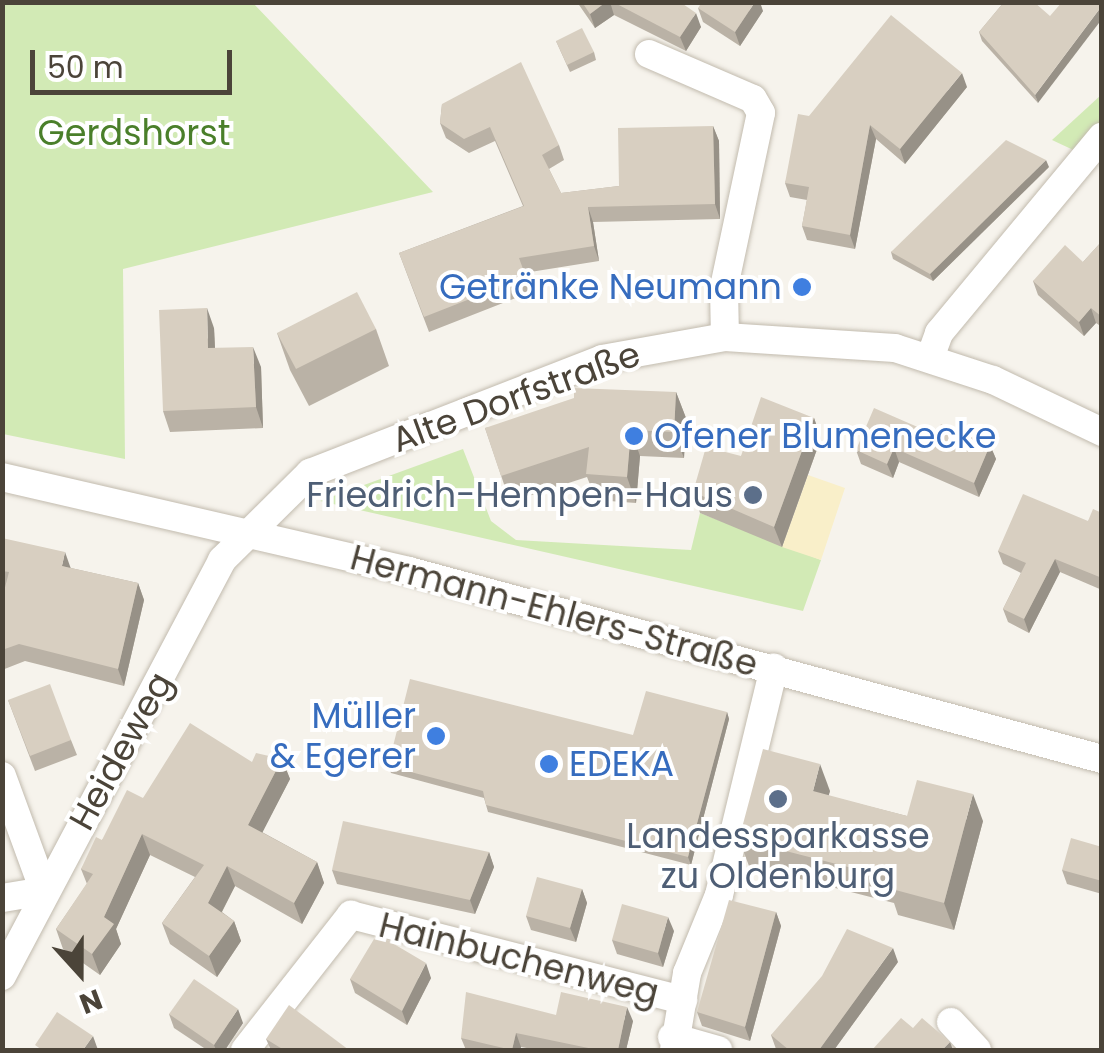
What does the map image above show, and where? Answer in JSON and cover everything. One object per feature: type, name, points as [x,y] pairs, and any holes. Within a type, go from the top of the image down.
[{"type":"street","points":[[649,54],[752,99],[762,113],[724,287],[725,337]]},
{"type":"street","points":[[930,358],[939,332],[1068,172],[1102,137]]},
{"type":"street","name":"Alte Dorfstraße","points":[[248,532],[310,474],[602,359],[725,337],[805,336],[930,358],[1102,432]]},
{"type":"street","name":"Hermann-Ehlers-Straße","points":[[2,477],[248,532],[774,668],[1102,759]]},
{"type":"street","name":"Heideweg","points":[[2,976],[222,560],[248,532]]},
{"type":"street","name":"Hainbuchenweg","points":[[718,1050],[673,1044],[774,668]]},
{"type":"street","points":[[2,776],[44,891],[2,898]]},
{"type":"street","name":"Hainbuchenweg","points":[[245,1050],[352,915],[682,1000]]},
{"type":"street","points":[[952,1022],[978,1050]]},
{"type":"green space","name":"Gerdshorst","points":[[2,3],[253,3],[433,192],[123,269],[125,459],[3,434]]},
{"type":"green space","points":[[1101,95],[1101,163],[1052,140]]},
{"type":"green space","points":[[463,449],[491,521],[516,540],[691,550],[700,513],[821,560],[803,611],[320,501]]},
{"type":"sand","points":[[808,475],[845,488],[821,560],[782,547]]},
{"type":"building","points":[[582,2],[606,2],[590,14]]},
{"type":"building","points":[[613,2],[680,2],[696,13],[680,37]]},
{"type":"building","points":[[702,2],[755,2],[735,32],[698,8]]},
{"type":"building","points":[[1004,2],[1034,2],[1050,16],[1062,2],[1096,2],[1101,7],[1035,95],[979,32]]},
{"type":"building","points":[[891,15],[962,73],[900,149],[870,125],[850,235],[802,226],[809,187],[785,183],[798,114],[809,116]]},
{"type":"building","points":[[582,28],[594,52],[567,65],[556,41]]},
{"type":"building","points":[[521,62],[559,145],[542,155],[561,193],[619,186],[618,128],[713,126],[715,204],[588,207],[594,246],[519,258],[526,277],[424,317],[399,253],[524,206],[490,127],[464,139],[440,123],[442,104]]},
{"type":"building","points":[[1006,140],[1046,160],[930,274],[891,252]]},
{"type":"building","points":[[1102,241],[1102,317],[1091,308],[1079,322],[1033,281],[1065,245],[1083,262]]},
{"type":"building","points":[[357,292],[376,329],[296,369],[277,333]]},
{"type":"building","points":[[207,308],[208,348],[253,347],[256,407],[163,411],[159,310]]},
{"type":"building","points":[[574,388],[676,392],[674,432],[631,430],[627,477],[586,474],[589,447],[501,476],[485,428],[574,398]]},
{"type":"building","name":"Friedrich-Hempen-Haus","points":[[761,397],[814,418],[774,527],[693,492],[706,447],[741,456]]},
{"type":"building","points":[[874,408],[936,435],[941,424],[990,445],[974,483],[894,448],[887,464],[856,450]]},
{"type":"building","points":[[1023,494],[1088,521],[1093,509],[1102,513],[1102,578],[1055,559],[1024,619],[1003,609],[1026,563],[998,551]]},
{"type":"building","points":[[2,538],[65,552],[62,566],[138,583],[118,669],[19,644],[2,650],[2,599],[9,572],[2,571]]},
{"type":"building","points":[[410,679],[633,735],[646,691],[727,712],[688,857],[486,805],[483,791],[388,766]]},
{"type":"building","points":[[50,684],[71,740],[30,756],[8,700]]},
{"type":"building","points":[[190,723],[252,762],[256,753],[282,759],[248,825],[317,862],[294,903],[227,866],[208,903],[234,921],[209,956],[162,923],[204,865],[142,834],[104,917],[114,924],[92,954],[56,929],[93,874],[81,869],[96,837],[102,840],[127,790],[143,798]]},
{"type":"building","points":[[763,749],[820,764],[813,791],[907,816],[917,780],[973,794],[944,903],[888,888],[891,878],[739,839]]},
{"type":"building","points":[[343,821],[489,852],[470,900],[332,870]]},
{"type":"building","points":[[1071,838],[1102,847],[1102,881],[1062,870]]},
{"type":"building","points":[[537,877],[582,889],[570,928],[526,916]]},
{"type":"building","points":[[729,900],[776,912],[745,1027],[697,1012]]},
{"type":"building","points":[[622,904],[668,917],[658,953],[612,940]]},
{"type":"building","points":[[847,929],[893,948],[819,1050],[789,1050],[771,1035],[822,976]]},
{"type":"building","points":[[377,934],[426,963],[402,1011],[350,979]]},
{"type":"building","points":[[194,979],[238,1009],[214,1045],[169,1014]]},
{"type":"building","points":[[466,992],[556,1015],[561,992],[627,1007],[618,1050],[598,1050],[516,1033],[512,1050],[461,1038]]},
{"type":"building","points":[[289,1005],[349,1050],[284,1050],[266,1039]]},
{"type":"building","points":[[57,1012],[93,1036],[83,1050],[42,1050],[35,1045]]},
{"type":"building","points":[[901,1018],[913,1028],[922,1018],[950,1042],[942,1050],[872,1050]]},
{"type":"place","name":"Getränke Neumann","points":[[802,287]]},
{"type":"place","name":"Ofener Blumenecke","points":[[634,436]]},
{"type":"place","name":"Friedrich-Hempen-Haus","points":[[753,495]]},
{"type":"place","name":"Müller & Egerer","points":[[436,736]]},
{"type":"place","name":"EDEKA","points":[[549,764]]},
{"type":"place","name":"Landessparkasse zu Oldenburg","points":[[778,799]]}]
